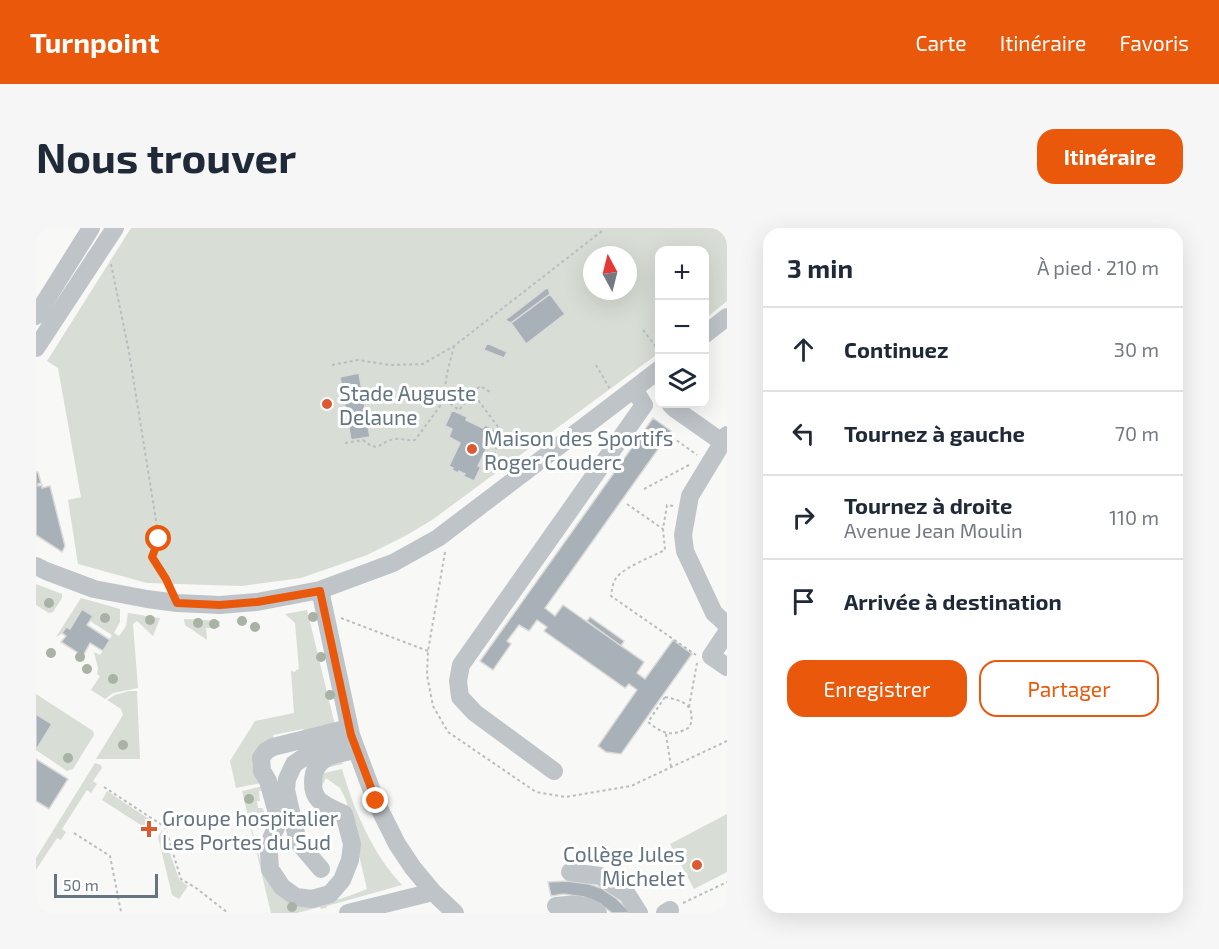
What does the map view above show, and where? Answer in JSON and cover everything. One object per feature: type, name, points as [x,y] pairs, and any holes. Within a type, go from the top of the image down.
[{"type":"street","points":[[36,335],[57,289],[91,228]]},
{"type":"street","points":[[36,348],[115,228]]},
{"type":"street","points":[[36,316],[81,264],[99,251]]},
{"type":"street","points":[[709,331],[727,317]]},
{"type":"street","points":[[36,566],[94,589],[177,603],[220,605],[257,602],[320,591],[393,563],[438,538],[617,401],[634,389],[655,379]]},
{"type":"street","points":[[554,771],[475,713],[460,697],[458,681],[460,665],[644,405],[634,389]]},
{"type":"street","points":[[674,408],[724,438],[706,460],[690,496],[683,535],[685,551],[714,613],[727,625]]},
{"type":"street","points":[[320,591],[353,739],[376,801],[397,844],[413,868],[455,913]]},
{"type":"street","points":[[727,632],[711,656],[727,667]]},
{"type":"street","points":[[353,739],[325,758],[317,766],[313,776],[313,791],[319,801],[344,814],[352,844],[350,860],[342,880],[330,894],[312,899],[296,897],[282,887],[270,869],[269,854],[271,839],[277,825],[277,813],[268,781],[262,771],[261,758],[273,747],[353,739]]},
{"type":"street","points":[[321,869],[298,842],[286,790],[287,779],[294,764],[313,751],[353,739]]},
{"type":"street","points":[[570,872],[600,876],[627,894],[639,913]]},
{"type":"street","points":[[348,913],[433,892]]},
{"type":"street","points":[[556,906],[577,904],[594,909],[598,913]]},
{"type":"path","points":[[332,365],[358,360],[390,365],[423,364],[454,346],[602,231]]},
{"type":"path","points":[[99,251],[112,266],[131,364],[159,539],[152,557],[177,603]]},
{"type":"path","points":[[643,330],[655,346]]},
{"type":"path","points":[[345,443],[363,440],[377,447],[395,439],[415,440],[446,398],[446,384],[454,346]]},
{"type":"path","points":[[596,365],[617,401]]},
{"type":"path","points":[[446,398],[459,410],[480,386],[492,393]]},
{"type":"path","points":[[473,393],[501,431],[493,460],[503,471]]},
{"type":"path","points":[[672,437],[706,460]]},
{"type":"path","points":[[644,489],[706,460]]},
{"type":"path","points":[[627,504],[663,529]]},
{"type":"path","points":[[687,508],[667,505],[663,529],[665,550],[630,567],[617,577],[612,588],[612,596],[698,657],[689,708],[692,717],[690,727],[681,732],[666,734],[648,722],[665,697],[680,700],[689,708]]},
{"type":"path","points":[[438,538],[445,550],[428,651],[427,675],[433,706],[448,732],[537,792],[565,797],[631,786],[727,741]]},
{"type":"path","points":[[360,625],[428,651]]},
{"type":"path","points":[[666,734],[671,767]]},
{"type":"path","points":[[104,787],[165,827],[180,879],[228,913]]},
{"type":"path","points":[[74,833],[110,856],[123,913]]},
{"type":"path","points":[[668,912],[687,900],[727,882]]},
{"type":"shaded area","name":"Stade Auguste Delaune","points":[[131,228],[727,228],[727,301],[709,316],[709,246],[655,246],[655,356],[432,520],[367,555],[301,578],[242,586],[147,583],[78,564],[68,500],[81,497],[58,368],[47,361]]},
{"type":"shaded area","points":[[36,584],[62,594],[53,612],[49,613],[36,605]]},
{"type":"shaded area","points":[[81,598],[120,609],[120,622],[114,633],[119,636],[126,626],[128,613],[160,618],[153,636],[137,621],[133,624],[138,688],[113,693],[105,699],[91,690],[100,676],[97,674],[98,668],[94,652],[100,655],[112,635],[90,621],[92,616],[70,629],[66,627],[56,637]]},
{"type":"shaded area","points":[[307,610],[335,725],[304,733],[303,729],[273,735],[274,739],[253,757],[253,768],[261,783],[236,788],[230,761],[255,721],[294,713],[291,671],[295,672],[299,669],[295,623],[285,614]]},
{"type":"shaded area","points":[[184,619],[220,621],[220,627],[206,628],[207,640],[185,625]]},
{"type":"shaded area","points":[[129,691],[137,691],[140,759],[96,759],[123,715],[121,709],[107,700]]},
{"type":"shaded area","points":[[36,694],[93,731],[94,735],[73,769],[67,771],[36,750],[51,724],[36,714]]},
{"type":"shaded area","points":[[337,757],[343,764],[325,768],[322,771],[324,773],[342,769],[365,830],[391,873],[402,885],[326,908],[321,909],[320,907],[297,913],[271,913],[242,791],[264,786],[264,790],[259,791],[260,801],[257,801],[258,808],[262,808],[269,819],[267,828],[252,829],[263,871],[271,884],[283,895],[295,903],[317,905],[367,889],[346,800],[340,788],[326,778],[321,788],[318,788],[320,768]]},
{"type":"shaded area","points":[[95,763],[101,765],[102,768],[93,781],[97,784],[91,793],[87,790],[62,829],[66,832],[61,840],[57,838],[36,870],[36,858]]},
{"type":"shaded area","points":[[107,791],[152,821],[147,829],[102,800]]},
{"type":"shaded area","points":[[727,814],[727,872],[694,889],[670,844]]},
{"type":"shaded area","points":[[162,830],[179,879],[188,886],[179,899],[172,895],[158,837]]},
{"type":"building","points":[[548,287],[550,294],[511,323],[505,320]]},
{"type":"building","points":[[550,294],[565,314],[526,344],[511,323]]},
{"type":"building","points":[[487,343],[507,352],[504,358],[484,350]]},
{"type":"building","points":[[359,373],[370,437],[351,440],[340,377]]},
{"type":"building","name":"Maison des Sportifs Roger Couderc","points":[[452,410],[483,428],[485,425],[498,431],[493,442],[490,441],[478,466],[481,467],[474,481],[463,476],[465,474],[459,471],[458,473],[452,470],[453,468],[449,466],[460,443],[449,437],[452,429],[445,426]]},
{"type":"building","points":[[653,418],[671,431],[545,608],[555,616],[563,605],[644,662],[637,673],[645,679],[673,640],[692,654],[621,754],[606,752],[598,746],[637,690],[629,684],[625,688],[544,631],[547,627],[537,620],[529,631],[519,625],[507,641],[511,644],[493,670],[480,661]]},
{"type":"building","points":[[36,472],[38,472],[41,483],[38,486],[42,485],[42,488],[50,486],[65,546],[62,552],[36,535]]},
{"type":"building","points":[[82,609],[93,616],[87,625],[110,640],[103,651],[90,643],[83,656],[61,642],[66,636],[62,633],[66,627],[70,629]]},
{"type":"building","points":[[590,617],[624,641],[621,646],[587,621]]},
{"type":"building","points":[[36,714],[52,724],[36,750]]},
{"type":"building","points":[[36,759],[68,779],[49,809],[36,801]]},
{"type":"building","points":[[567,881],[601,888],[631,913],[612,913],[600,904],[584,897],[563,894],[551,896],[548,882]]},
{"type":"place","name":"Stade Auguste Delaune","points":[[327,404]]},
{"type":"place","name":"Maison des Sportifs Roger Couderc","points":[[472,449]]},
{"type":"place","name":"Groupe hospitalier Les Portes du Sud","points":[[149,829]]},
{"type":"place","name":"Collège Jules Michelet","points":[[697,865]]},
{"type":"route","points":[[159,539],[152,557],[177,603],[220,605],[257,602],[320,591],[351,735],[376,801]]}]
